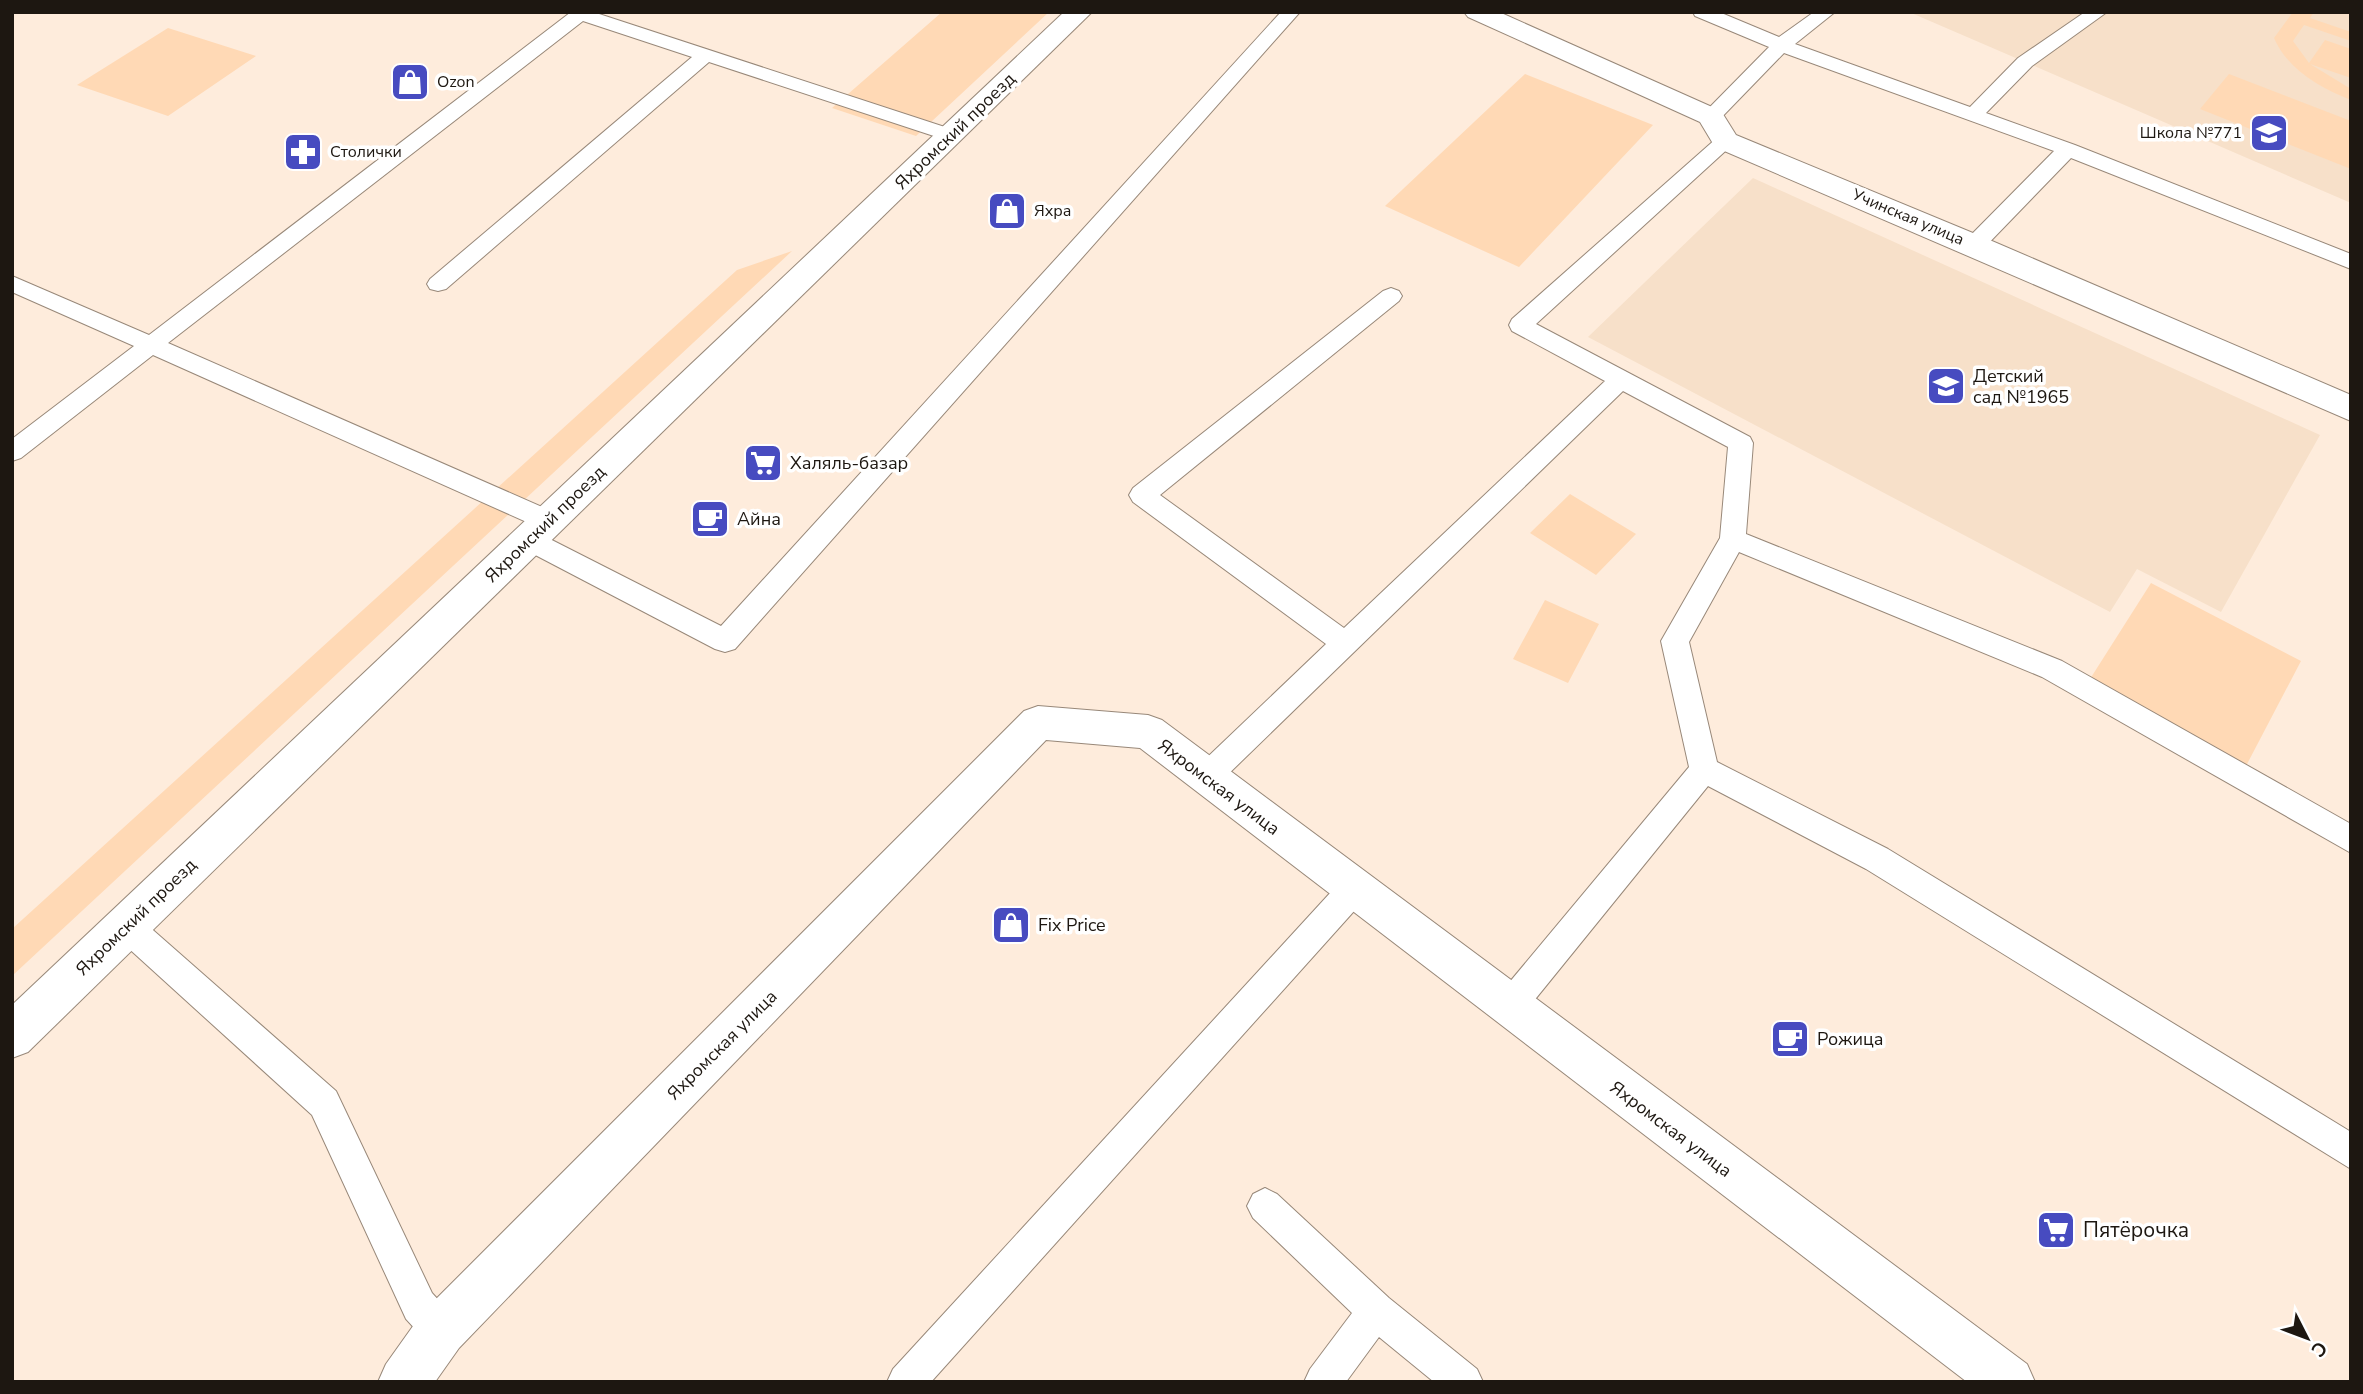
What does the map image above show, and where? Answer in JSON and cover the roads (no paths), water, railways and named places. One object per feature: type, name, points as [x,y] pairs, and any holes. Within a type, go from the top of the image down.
[{"type":"street","name":"Яхромский проезд","points":[[12,1036],[1079,12]]},
{"type":"street","name":"Учинская улица","points":[[1477,12],[1718,129],[1974,245],[2351,409]]},
{"type":"street","name":"Яхромская улица","points":[[404,1382],[441,1330],[1038,723],[1148,732],[1353,890],[2006,1381]]},
{"type":"lane","points":[[12,283],[151,345],[539,530],[725,641],[1291,12]]},
{"type":"lane","points":[[1702,12],[1781,45],[2068,149],[2351,262]]},
{"type":"lane","points":[[1704,770],[1675,641],[1733,539],[1741,443],[1520,325],[1718,129],[1781,45],[1826,12]]},
{"type":"lane","points":[[1973,115],[2025,62],[2098,12]]},
{"type":"lane","points":[[12,452],[580,14],[950,135]]},
{"type":"lane","points":[[438,284],[706,55]]},
{"type":"lane","points":[[1974,245],[2068,149]]},
{"type":"lane","points":[[1345,643],[1142,495],[1391,296]]},
{"type":"lane","points":[[1206,776],[1621,379]]},
{"type":"lane","points":[[1733,539],[2052,669],[2351,840]]},
{"type":"lane","points":[[1510,1007],[1704,770]]},
{"type":"lane","points":[[1704,770],[1877,859],[2351,1152]]},
{"type":"lane","points":[[906,1382],[1353,890]]},
{"type":"lane","points":[[126,926],[324,1103],[419,1306],[441,1330]]},
{"type":"lane","points":[[1265,1206],[1376,1311],[1464,1382]]},
{"type":"lane","points":[[1323,1382],[1376,1311]]},
{"type":"place","name":"Ozon","points":[[410,82]]},
{"type":"place","name":"Школа №771","points":[[2269,133]]},
{"type":"place","name":"Столички","points":[[303,152]]},
{"type":"place","name":"Яхра","points":[[1007,211]]},
{"type":"place","name":"Детский сад №1965","points":[[1946,386]]},
{"type":"place","name":"Халяль-базар","points":[[763,463]]},
{"type":"place","name":"Айна","points":[[710,519]]},
{"type":"place","name":"Fix Price","points":[[1011,925]]},
{"type":"place","name":"Рожица","points":[[1790,1039]]},
{"type":"place","name":"Пятёрочка","points":[[2056,1230]]}]
